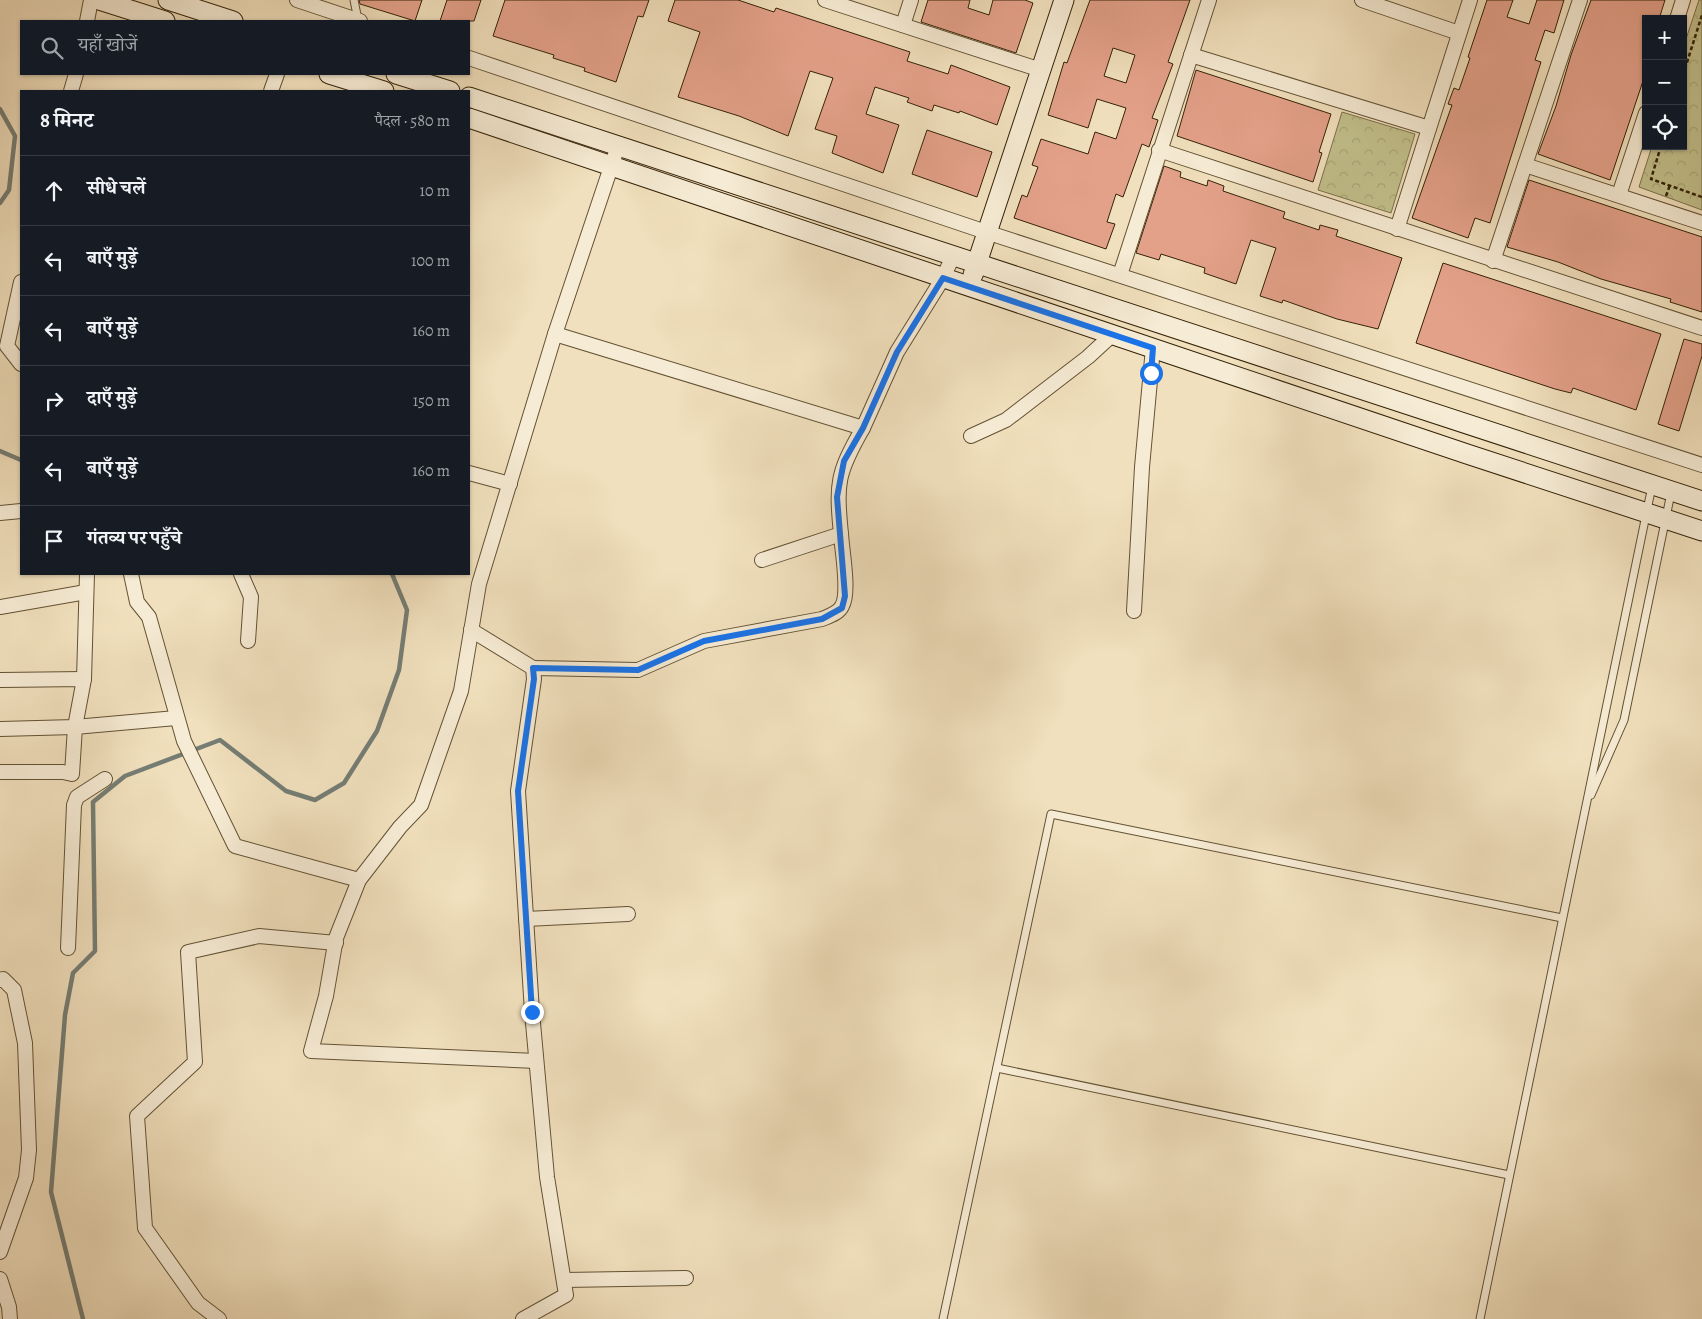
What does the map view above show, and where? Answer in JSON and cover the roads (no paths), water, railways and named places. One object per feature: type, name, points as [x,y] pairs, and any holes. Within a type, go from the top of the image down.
[{"type":"street","points":[[86,20],[91,0]]},
{"type":"street","points":[[98,0],[162,20]]},
{"type":"street","points":[[297,0],[356,20]]},
{"type":"street","points":[[825,0],[1041,70]]},
{"type":"street","points":[[904,25],[911,0]]},
{"type":"street","points":[[970,286],[986,232],[1064,0]]},
{"type":"street","points":[[1120,275],[1209,0]]},
{"type":"street","points":[[1362,0],[1460,33]]},
{"type":"street","points":[[1397,229],[1470,0]]},
{"type":"street","points":[[1493,261],[1580,0]]},
{"type":"street","points":[[1678,15],[1683,0]]},
{"type":"street","points":[[174,1],[230,20]]},
{"type":"street","points":[[1191,55],[1430,128]]},
{"type":"street","points":[[470,58],[986,232],[1702,465]]},
{"type":"street","points":[[72,90],[76,75]]},
{"type":"street","points":[[270,90],[277,75]]},
{"type":"street","points":[[332,75],[381,90]]},
{"type":"street","points":[[399,75],[447,90]]},
{"type":"street","points":[[470,97],[1702,501]]},
{"type":"street","points":[[470,118],[1702,531]]},
{"type":"street","points":[[1619,195],[1642,125]]},
{"type":"street","points":[[536,1062],[311,1051],[326,996],[336,943],[359,880],[400,826],[421,805],[461,692],[479,584],[555,334],[618,146]]},
{"type":"street","points":[[1159,150],[1702,328]]},
{"type":"street","points":[[1525,164],[1702,223]]},
{"type":"street","points":[[471,630],[533,668],[638,670],[704,641],[822,619],[842,608],[845,596],[842,534],[837,497],[844,461],[863,428],[897,352],[943,278],[954,256]]},
{"type":"street","points":[[20,287],[8,346],[20,363]]},
{"type":"street","points":[[555,334],[863,428]]},
{"type":"street","points":[[972,436],[1006,420],[1088,357],[1113,334]]},
{"type":"street","points":[[1134,611],[1142,467],[1153,348]]},
{"type":"street","points":[[470,473],[510,484]]},
{"type":"street","points":[[0,513],[20,511]]},
{"type":"street","points":[[762,560],[842,534]]},
{"type":"street","points":[[68,948],[74,805],[77,797],[72,774],[75,727],[84,679],[87,575]]},
{"type":"street","points":[[131,575],[137,602],[148,617],[184,741],[235,846],[359,880]]},
{"type":"street","points":[[240,575],[251,598],[248,640]]},
{"type":"street","points":[[0,607],[86,592]]},
{"type":"street","points":[[523,1319],[566,1295],[547,1177],[536,1062],[518,791],[534,679],[533,668]]},
{"type":"street","points":[[0,680],[84,679]]},
{"type":"street","points":[[0,729],[75,727],[176,718]]},
{"type":"street","points":[[0,772],[62,772],[72,774]]},
{"type":"street","points":[[77,797],[105,779]]},
{"type":"street","points":[[526,918],[628,914]]},
{"type":"street","points":[[219,1319],[198,1303],[145,1228],[137,1116],[195,1062],[188,952],[259,936],[336,943]]},
{"type":"street","points":[[0,980],[3,980],[14,990],[25,1043],[29,1150],[26,1178],[0,1252]]},
{"type":"street","points":[[564,1280],[686,1278]]},
{"type":"street","points":[[0,1279],[9,1307],[10,1319]]},
{"type":"lane","points":[[354,0],[359,20]]},
{"type":"lane","points":[[1480,1319],[1652,486]]},
{"type":"lane","points":[[1585,810],[1624,720],[1671,491]]},
{"type":"lane","points":[[943,1319],[1051,814],[1562,918]]},
{"type":"lane","points":[[997,1068],[1509,1175]]},
{"type":"waterway","points":[[0,109],[15,136],[9,190],[0,203]]},
{"type":"waterway","points":[[0,451],[20,460]]},
{"type":"waterway","points":[[83,1319],[51,1192],[65,1015],[73,973],[95,951],[93,802],[125,776],[220,740],[286,791],[315,800],[344,783],[377,731],[399,670],[407,610],[392,575]]}]
